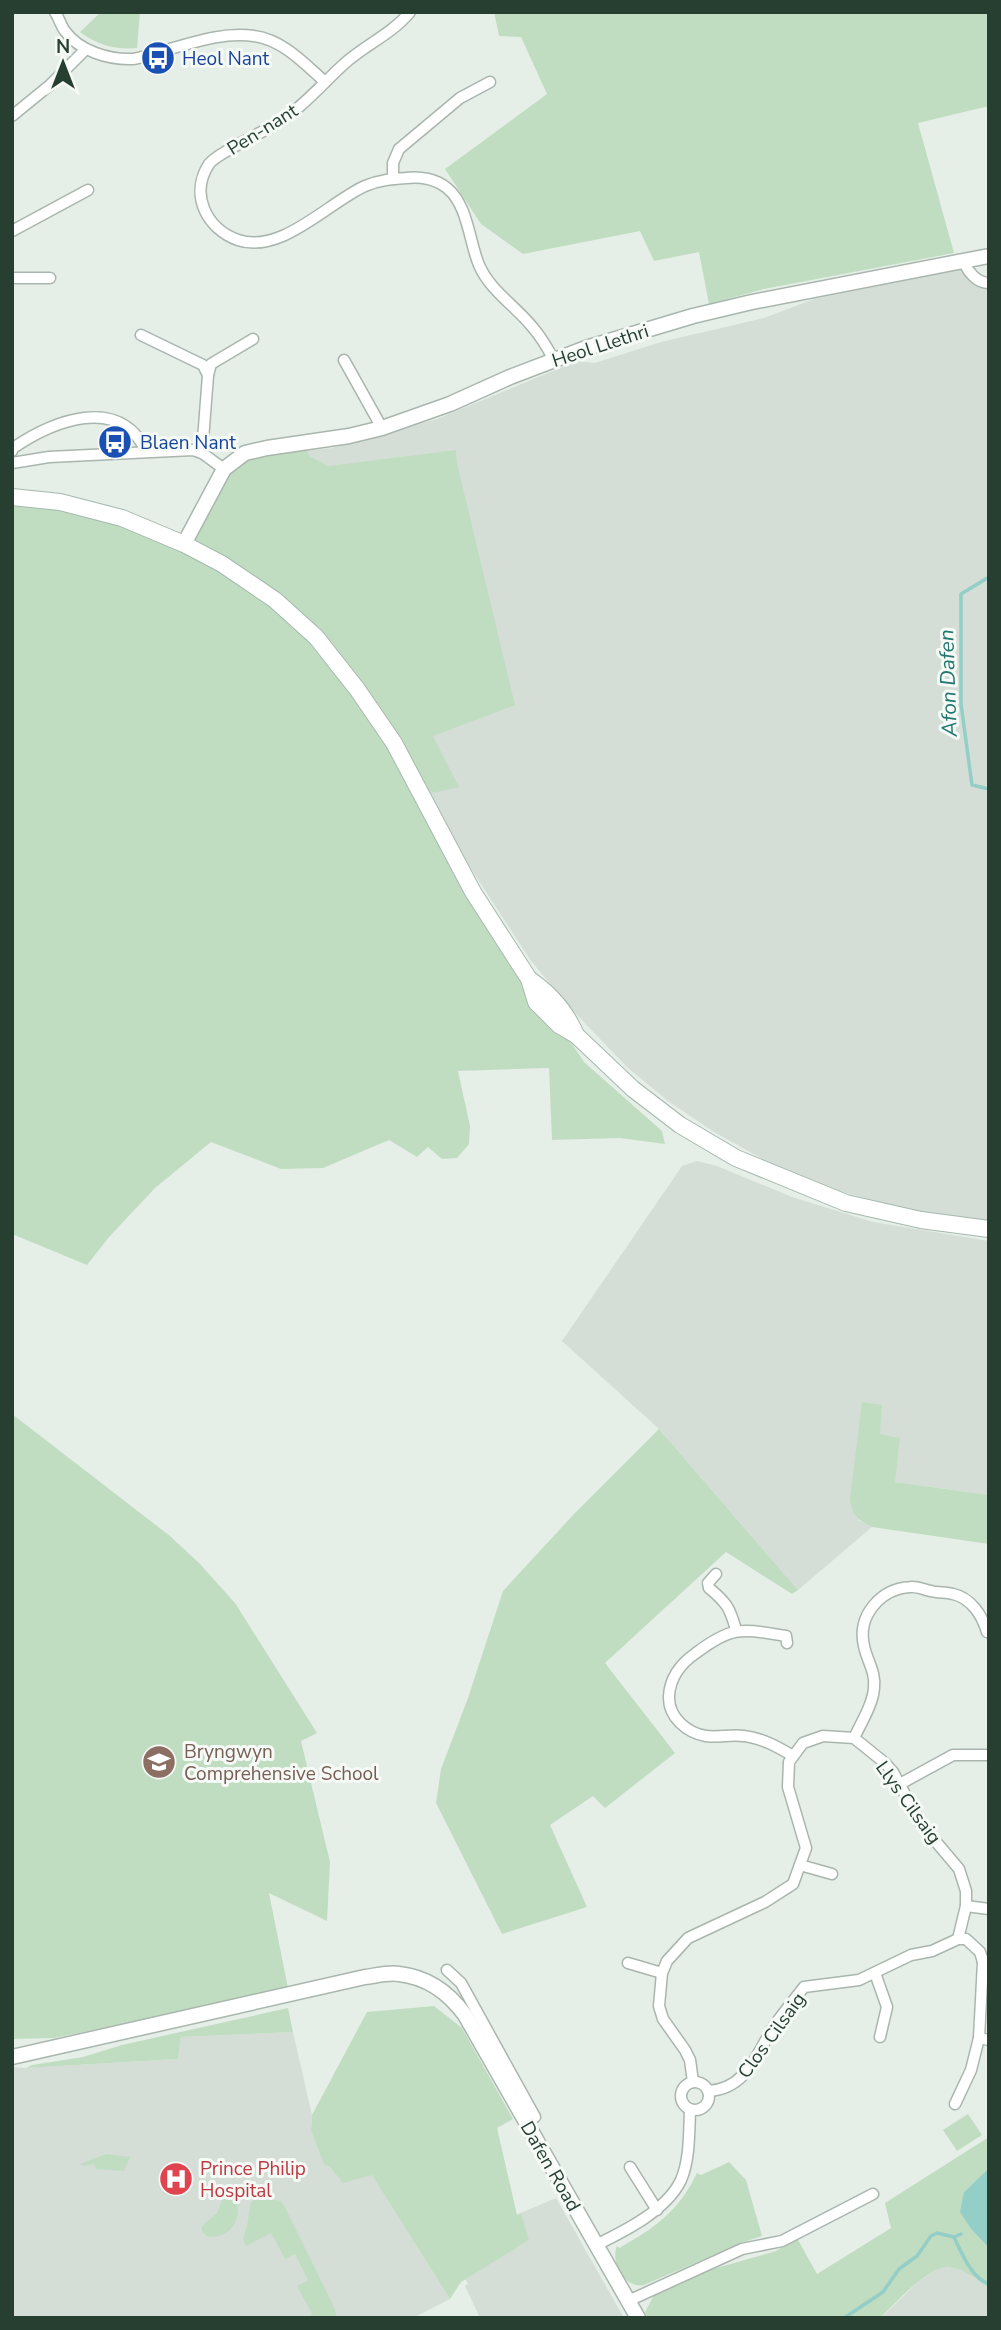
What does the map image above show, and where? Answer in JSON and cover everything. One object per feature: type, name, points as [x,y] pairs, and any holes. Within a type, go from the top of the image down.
[{"type":"main road","points":[[12,497],[60,502],[122,519],[184,544],[222,564],[275,600],[316,637],[357,689],[394,743],[473,892],[529,979],[556,1002],[569,1018],[576,1035],[633,1089],[681,1125],[736,1158],[845,1203],[921,1220],[989,1229]]},
{"type":"street","points":[[55,12],[65,32],[85,50],[108,56],[133,59],[224,36],[254,36],[282,46],[325,82]]},
{"type":"street","name":"Pen-nant","points":[[410,12],[399,25],[345,63],[282,120],[210,162],[200,195],[208,218],[225,235],[249,244],[284,236],[379,180],[417,177],[432,180],[447,188],[460,206],[480,267],[496,290],[535,329],[554,360]]},
{"type":"street","points":[[12,116],[50,85],[85,50]]},
{"type":"street","points":[[393,179],[393,163],[399,149],[460,98],[490,82]]},
{"type":"street","points":[[12,232],[88,190]]},
{"type":"street","name":"Heol Llethri","points":[[184,544],[225,469],[245,453],[382,428],[624,335],[752,302],[989,256]]},
{"type":"street","points":[[964,262],[974,277],[984,284],[989,283]]},
{"type":"street","points":[[12,278],[50,278]]},
{"type":"street","points":[[141,335],[203,365],[208,375]]},
{"type":"street","points":[[202,453],[211,364],[253,338]]},
{"type":"street","points":[[344,360],[382,428]]},
{"type":"street","points":[[12,451],[32,435],[53,426],[83,418],[102,417],[118,421],[129,429],[140,439],[146,451]]},
{"type":"street","points":[[12,463],[49,457],[193,450],[225,469]]},
{"type":"street","points":[[716,1574],[708,1583],[709,1588],[730,1607],[736,1630]]},
{"type":"street","points":[[693,2082],[690,2060],[663,2019],[659,2006],[662,1973],[667,1961],[688,1938],[765,1902],[793,1884],[806,1848],[788,1787],[789,1762],[803,1743],[823,1735],[854,1738],[874,1690],[871,1664],[863,1642],[864,1619],[874,1603],[886,1593],[914,1586],[964,1597],[977,1610],[987,1632]]},
{"type":"street","points":[[788,1643],[786,1636],[752,1629],[736,1630],[711,1641],[686,1660],[670,1682],[668,1702],[673,1715],[685,1728],[705,1736],[745,1736],[770,1742],[793,1756]]},
{"type":"street","name":"Llys Cilsaig","points":[[854,1738],[885,1763],[900,1784],[921,1824],[959,1869],[966,1891],[966,1906],[958,1939]]},
{"type":"street","points":[[900,1784],[953,1755],[989,1755]]},
{"type":"street","points":[[800,1865],[832,1874]]},
{"type":"street","points":[[966,1906],[989,1909]]},
{"type":"street","points":[[955,2104],[984,2039],[986,1961],[967,1939],[958,1939]]},
{"type":"street","name":"Clos Cilsaig","points":[[708,2091],[726,2088],[747,2074],[775,2025],[804,1987],[859,1980],[911,1955],[932,1951],[958,1939]]},
{"type":"street","points":[[628,1963],[662,1973]]},
{"type":"street","points":[[447,1970],[461,1983],[535,2117],[526,2122]]},
{"type":"street","name":"Dafen Road","points":[[12,2057],[365,1977],[398,1973],[437,1986],[453,1999],[465,2015],[638,2318]]},
{"type":"street","points":[[875,1973],[887,2007],[880,2038]]},
{"type":"street","points":[[693,2082],[702,2084],[708,2091],[706,2104],[699,2110],[690,2110],[681,2101],[681,2092],[685,2085],[693,2082]]},
{"type":"street","points":[[596,2245],[657,2210],[671,2196],[681,2179],[687,2158],[690,2110]]},
{"type":"street","points":[[630,2167],[657,2210]]},
{"type":"street","points":[[628,2301],[742,2249],[782,2241],[873,2194]]},
{"type":"shaded area","points":[[961,269],[972,282],[989,288],[989,1221],[926,1214],[831,1189],[775,1166],[714,1132],[668,1101],[628,1068],[575,1013],[531,961],[222,485],[280,454],[332,448],[437,419],[577,361],[595,363],[661,342],[764,318],[814,299]]},
{"type":"shaded area","points":[[697,1161],[717,1166],[792,1197],[873,1222],[989,1241],[989,1495],[895,1482],[858,1520],[872,1527],[798,1590],[659,1429],[562,1341],[682,1166]]},
{"type":"shaded area","name":"Prince Philip Hospital","points":[[293,2032],[312,2115],[311,2130],[330,2167],[372,2174],[450,2299],[413,2318],[12,2318],[12,2067],[178,2059],[181,2037]]},
{"type":"shaded area","points":[[556,2198],[624,2318],[480,2318],[465,2286],[468,2284],[465,2279],[528,2240],[521,2213]]},
{"type":"shaded area","points":[[941,2266],[953,2267],[967,2273],[989,2288],[989,2318],[881,2318],[919,2281]]},
{"type":"green space","points":[[101,12],[140,12],[137,48],[107,46],[80,32]]},
{"type":"green space","points":[[494,12],[989,12],[989,106],[918,123],[954,253],[764,289],[709,304],[699,252],[654,261],[640,231],[523,254],[481,224],[445,169],[547,94],[521,37],[499,36]]},
{"type":"green space","points":[[304,444],[309,456],[328,466],[456,450],[515,705],[433,736],[459,787],[433,793],[425,787],[529,979],[584,1062],[662,1131],[665,1144],[620,1138],[552,1140],[549,1068],[458,1071],[470,1126],[469,1144],[457,1158],[442,1159],[428,1147],[417,1157],[389,1140],[323,1168],[281,1169],[211,1142],[155,1188],[87,1265],[12,1234],[12,497],[60,502],[184,544],[224,469],[245,453]]},
{"type":"green space","points":[[862,1402],[882,1405],[880,1434],[900,1438],[895,1482],[989,1495],[989,1544],[872,1527],[856,1516],[850,1497]]},
{"type":"green space","name":"Bryngwyn Comprehensive School","points":[[12,1414],[170,1536],[200,1564],[235,1603],[317,1733],[301,1741],[330,1862],[327,1921],[269,1893],[288,1988],[54,2038],[12,2039]]},
{"type":"green space","points":[[659,1429],[798,1590],[792,1594],[726,1552],[605,1663],[675,1753],[605,1808],[593,1796],[550,1825],[587,1907],[502,1934],[436,1803],[441,1769],[468,1698],[503,1591],[573,1515]]},
{"type":"green space","points":[[434,2006],[462,2028],[513,2119],[497,2128],[517,2215],[521,2213],[529,2240],[461,2282],[450,2299],[372,2175],[343,2183],[330,2167],[324,2164],[311,2130],[312,2115],[367,2012]]},
{"type":"green space","points":[[288,2008],[293,2032],[181,2037],[178,2059],[26,2068],[83,2057],[122,2045]]},
{"type":"green space","points":[[968,2114],[982,2135],[957,2151],[943,2130]]},
{"type":"green space","points":[[989,2137],[989,2168],[964,2192],[972,2230],[989,2248],[989,2288],[965,2272],[950,2267],[923,2278],[880,2318],[648,2318],[645,2312],[654,2295],[699,2273],[776,2251],[797,2238],[817,2274],[891,2228],[885,2203]]},
{"type":"green space","points":[[106,2154],[130,2157],[124,2171],[96,2169],[94,2164],[80,2164]]},
{"type":"green space","points":[[729,2162],[746,2180],[762,2236],[644,2285],[637,2285],[625,2279],[617,2267],[617,2246],[619,2248],[632,2241],[665,2217],[682,2198],[697,2173],[701,2175]]},
{"type":"green space","points":[[227,2195],[235,2197],[238,2205],[236,2220],[227,2232],[214,2237],[206,2236],[202,2226],[217,2213]]},
{"type":"green space","points":[[265,2196],[280,2200],[284,2205],[337,2318],[307,2318],[312,2314],[297,2286],[308,2280],[295,2254],[285,2259],[271,2233],[246,2246],[243,2239],[251,2202]]},
{"type":"water","points":[[989,2168],[989,2248],[960,2212],[964,2192]]},
{"type":"waterway","name":"Afon Dafen","points":[[989,577],[961,594],[961,704],[972,785],[989,789]]},
{"type":"waterway","name":"Afon Dafen","points":[[844,2318],[883,2292],[899,2269],[917,2256],[931,2236],[937,2233],[954,2237]]},
{"type":"waterway","name":"Afon Dafen","points":[[954,2237],[961,2234]]},
{"type":"waterway","name":"Afon Dafen","points":[[954,2237],[972,2271],[989,2284]]},
{"type":"place","name":"Heol Nant","points":[[158,58]]},
{"type":"place","name":"Blaen Nant","points":[[115,442]]},
{"type":"place","name":"Bryngwyn Comprehensive School","points":[[159,1762]]},
{"type":"place","name":"Prince Philip Hospital","points":[[176,2179]]}]
